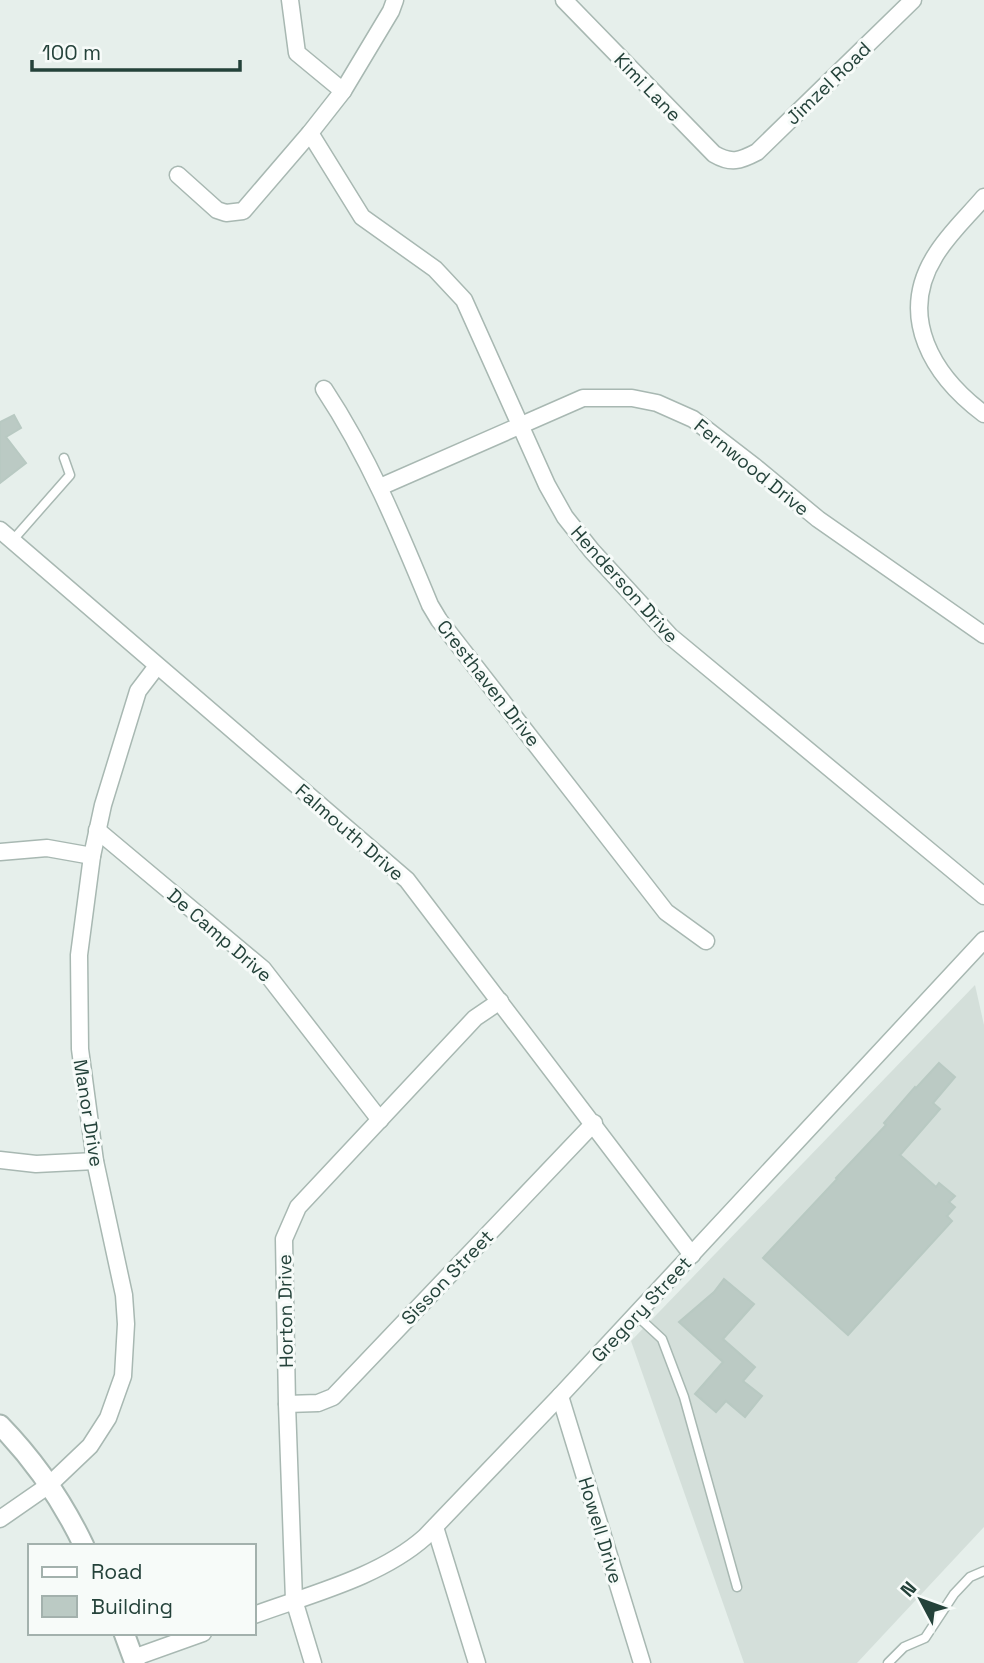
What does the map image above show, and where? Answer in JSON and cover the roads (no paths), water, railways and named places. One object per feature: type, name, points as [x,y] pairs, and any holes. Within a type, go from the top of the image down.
[{"type":"street","points":[[290,0],[297,53],[343,90]]},
{"type":"street","points":[[178,175],[217,209],[226,213],[243,211],[343,90],[395,0]]},
{"type":"street","name":"Kimi Lane","points":[[564,0],[713,154],[726,161],[739,161]]},
{"type":"street","name":"Jimzel Road","points":[[739,161],[757,152],[913,0]]},
{"type":"street","name":"Henderson Drive","points":[[310,133],[362,217],[435,269],[459,294],[471,314],[544,479],[565,517],[592,551],[670,636],[984,896]]},
{"type":"street","points":[[984,197],[934,256],[925,278],[920,306],[922,334],[933,361],[950,383],[984,414]]},
{"type":"street","name":"Cresthaven Drive","points":[[324,389],[344,419],[380,487],[430,605],[439,620],[666,912],[706,941]]},
{"type":"street","name":"Fernwood Drive","points":[[380,487],[583,398],[599,396],[650,401],[700,423],[818,519],[984,635]]},
{"type":"street","name":"Falmouth Drive","points":[[6,536],[407,880],[692,1255]]},
{"type":"street","name":"Manor Drive","points":[[0,1519],[49,1485],[90,1446],[108,1418],[123,1377],[126,1324],[123,1282],[95,1161],[80,1049],[79,955],[92,856],[112,771],[138,691],[157,666]]},
{"type":"street","name":"De Camp Drive","points":[[97,830],[263,969],[380,1119]]},
{"type":"street","points":[[0,852],[47,848],[92,856]]},
{"type":"street","name":"Gregory Street","points":[[256,1614],[388,1563],[415,1546],[560,1396],[984,940]]},
{"type":"street","name":"Horton Drive","points":[[313,1663],[294,1601],[284,1239],[298,1207],[475,1018],[500,1001]]},
{"type":"street","name":"Sisson Street","points":[[287,1404],[318,1403],[332,1397],[594,1123]]},
{"type":"street","points":[[0,1160],[36,1164],[95,1161]]},
{"type":"street","name":"Howell Drive","points":[[560,1396],[642,1663]]},
{"type":"street","points":[[0,1425],[49,1485],[70,1517],[83,1544]]},
{"type":"street","points":[[435,1527],[477,1663]]},
{"type":"street","points":[[125,1635],[134,1661],[198,1635]]},
{"type":"lane","points":[[6,536],[70,475],[64,458]]},
{"type":"lane","points":[[635,1314],[662,1339],[684,1397],[737,1587]]},
{"type":"lane","points":[[888,1663],[904,1647],[925,1638],[954,1594],[970,1577],[984,1571]]}]
